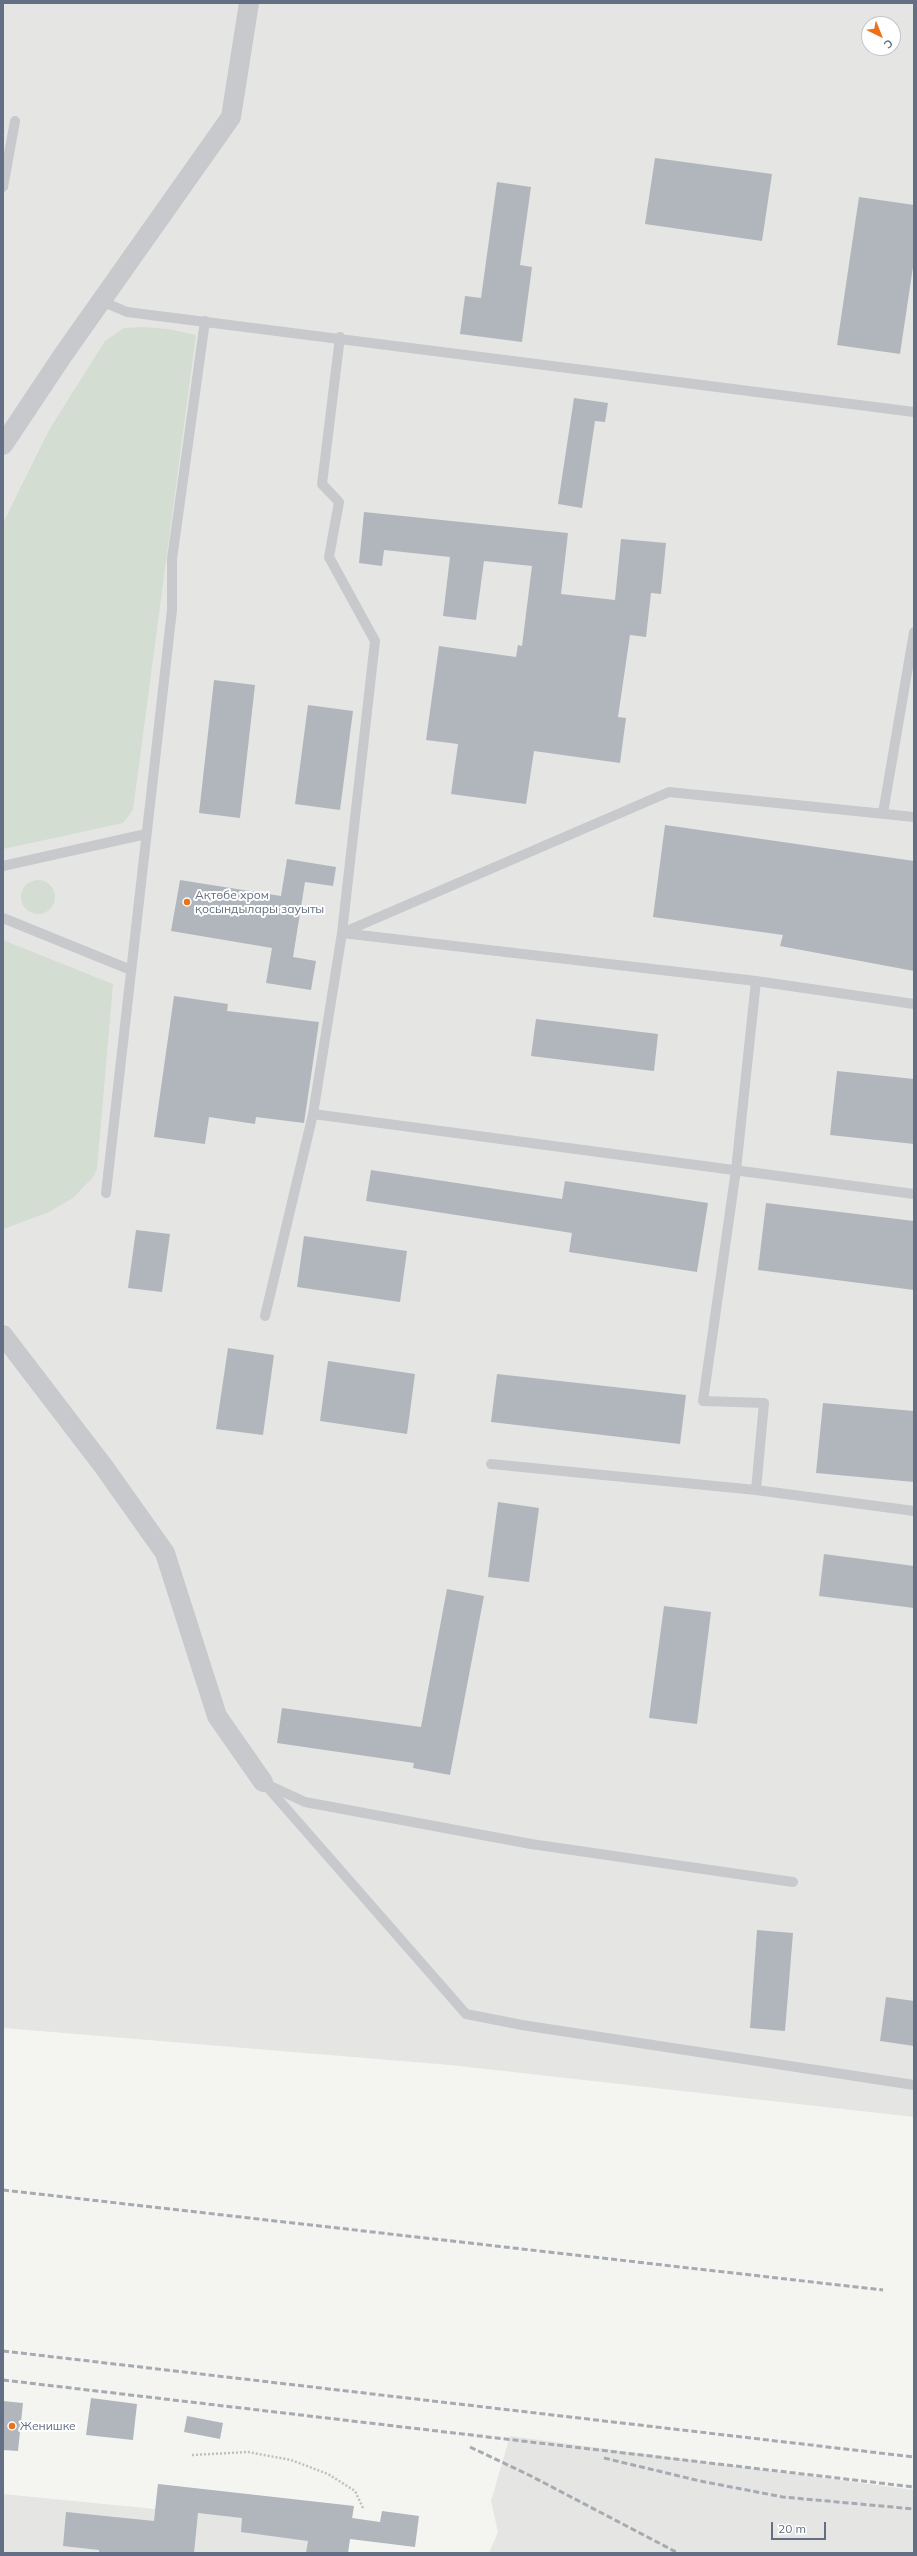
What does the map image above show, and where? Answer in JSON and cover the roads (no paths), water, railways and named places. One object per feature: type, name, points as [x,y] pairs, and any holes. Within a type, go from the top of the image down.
[{"type":"street","points":[[3,444],[101,301],[231,117],[248,3]]},
{"type":"street","points":[[3,1335],[104,1467],[165,1553],[217,1716],[263,1782]]},
{"type":"lane","points":[[3,187],[15,121]]},
{"type":"lane","points":[[101,301],[126,312],[340,337],[914,412]]},
{"type":"lane","points":[[106,1194],[172,610],[172,559],[204,322]]},
{"type":"lane","points":[[265,1316],[313,1114],[342,933],[375,641],[329,557],[339,502],[322,484],[340,337]]},
{"type":"lane","points":[[883,813],[914,632]]},
{"type":"lane","points":[[342,933],[669,792],[914,817]]},
{"type":"lane","points":[[3,866],[146,834]]},
{"type":"lane","points":[[3,918],[131,970]]},
{"type":"lane","points":[[342,933],[756,981],[914,1004]]},
{"type":"lane","points":[[756,981],[736,1170],[703,1401],[764,1403],[756,1490]]},
{"type":"lane","points":[[313,1114],[914,1194]]},
{"type":"lane","points":[[491,1464],[756,1490],[914,1511]]},
{"type":"lane","points":[[263,1782],[313,1803],[531,1844],[793,1882]]},
{"type":"lane","points":[[263,1782],[466,2014],[522,2025],[914,2085]]},
{"type":"railway","points":[[3,2190],[883,2290]]},
{"type":"railway","points":[[3,2351],[914,2457]]},
{"type":"railway","points":[[3,2380],[914,2487]]},
{"type":"railway","points":[[470,2447],[531,2476],[678,2553]]},
{"type":"railway","points":[[604,2458],[700,2481],[783,2497],[914,2509]]},
{"type":"place","name":"Ақтөбе хром қосындылары зауыты","points":[[187,902]]},
{"type":"place","name":"Женишке","points":[[12,2426]]}]
